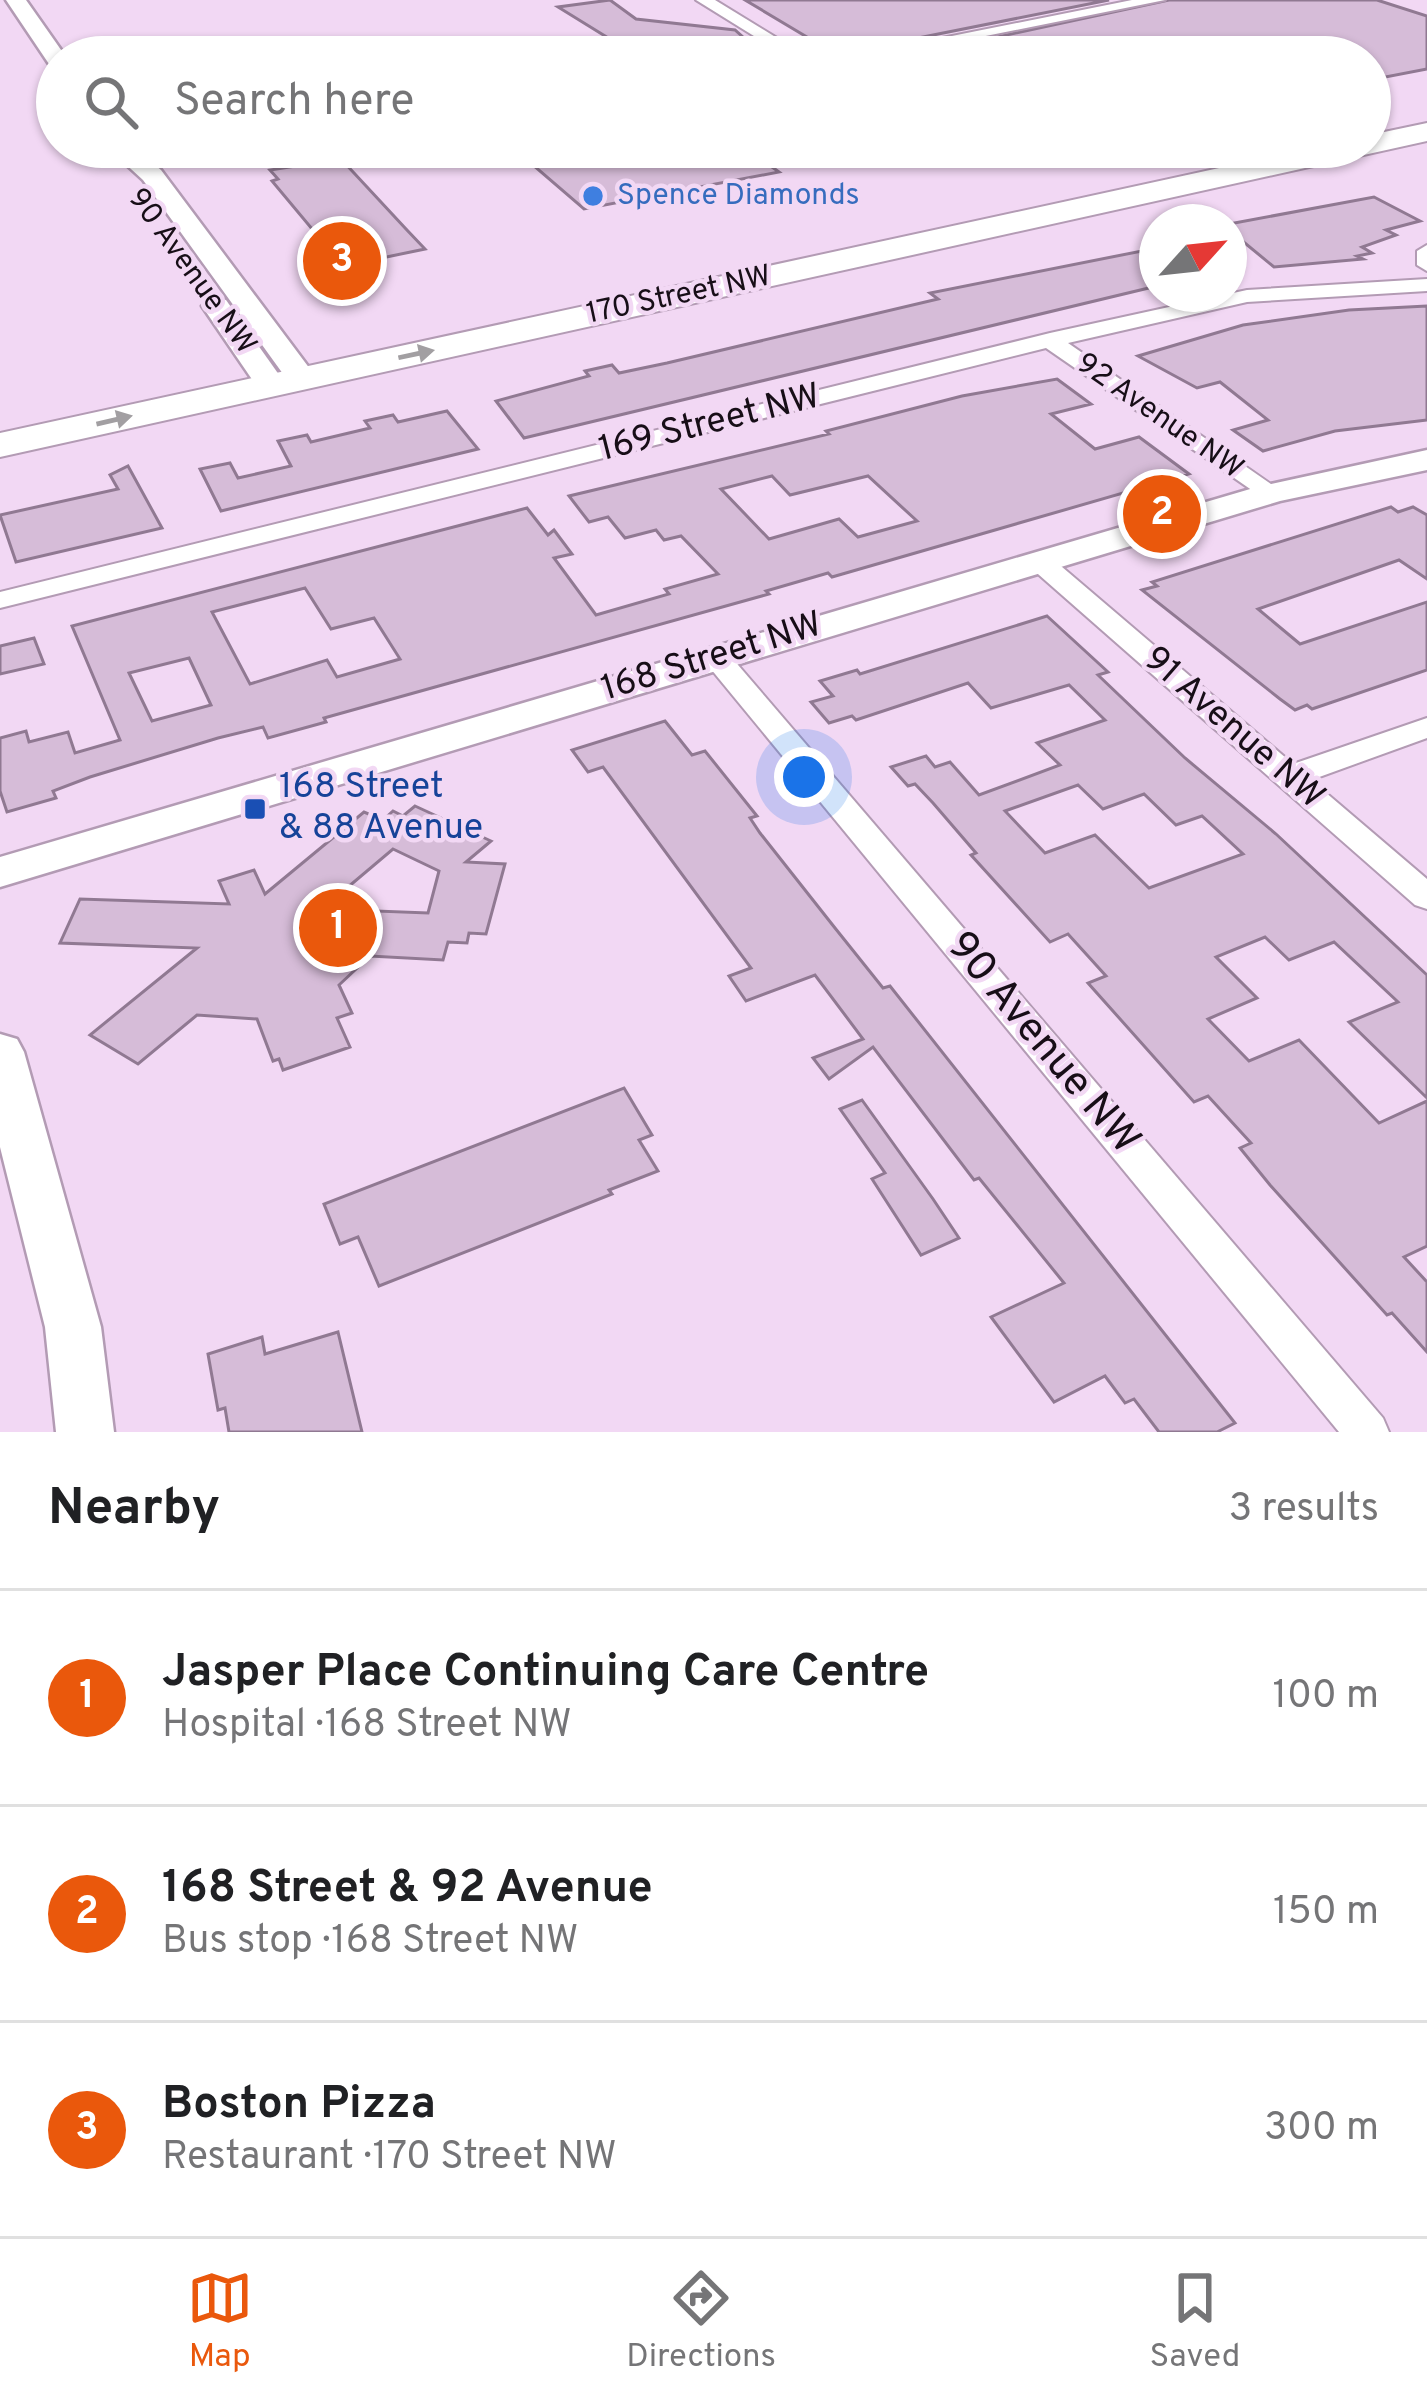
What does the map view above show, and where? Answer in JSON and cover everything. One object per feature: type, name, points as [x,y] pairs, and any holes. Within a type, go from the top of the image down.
[{"type":"main road","points":[[1391,119],[1427,111]]},
{"type":"main road","points":[[1391,140],[1427,132]]},
{"type":"main road","name":"170 Street NW","points":[[0,445],[277,368],[1166,168]]},
{"type":"main road","name":"170 Street NW","points":[[0,414],[277,368],[1254,168]]},
{"type":"street","points":[[16,0],[41,36]]},
{"type":"street","points":[[704,0],[765,36]]},
{"type":"street","points":[[966,36],[1156,0]]},
{"type":"street","name":"90 Avenue NW","points":[[143,168],[152,175],[277,368]]},
{"type":"street","points":[[1427,251],[1427,265]]},
{"type":"street","name":"169 Street NW","points":[[0,600],[1050,340],[1247,296],[1427,285]]},
{"type":"street","name":"92 Avenue NW","points":[[1050,340],[1269,494]]},
{"type":"street","name":"168 Street NW","points":[[0,872],[1269,494],[1427,460]]},
{"type":"street","name":"91 Avenue NW","points":[[1039,561],[1427,897]]},
{"type":"street","name":"90 Avenue NW","points":[[716,657],[1367,1432]]},
{"type":"street","points":[[1289,777],[1427,727]]},
{"type":"street","points":[[0,1052],[73,1327],[86,1432]]},
{"type":"building","points":[[610,0],[636,19],[735,30],[742,36],[605,36],[558,7]]},
{"type":"building","points":[[745,0],[1109,0],[928,36],[805,36]]},
{"type":"building","points":[[1169,0],[1377,0],[1427,16],[1427,69],[1391,76],[1391,36],[1002,36]]},
{"type":"building","points":[[349,168],[425,249],[343,266],[272,181],[278,179],[270,170]]},
{"type":"building","points":[[536,168],[773,168],[779,172],[584,209]]},
{"type":"building","points":[[1374,197],[1420,221],[1386,230],[1396,235],[1362,247],[1372,253],[1357,256],[1363,259],[1274,267],[1247,245],[1247,221]]},
{"type":"building","points":[[1139,252],[1139,290],[524,438],[496,401],[589,376],[585,371],[612,365],[619,373],[938,299],[930,293]]},
{"type":"building","points":[[1427,306],[1427,420],[1335,431],[1263,451],[1233,430],[1268,420],[1220,382],[1197,388],[1138,356],[1243,325],[1349,310]]},
{"type":"building","points":[[1057,379],[1091,404],[1051,414],[1095,449],[1139,437],[1189,474],[832,577],[828,573],[268,738],[263,727],[218,738],[90,777],[53,791],[56,798],[7,812],[0,791],[0,738],[26,731],[29,742],[68,732],[75,753],[120,740],[72,626],[527,508],[548,535],[554,530],[572,554],[554,558],[596,615],[718,574],[681,536],[664,540],[656,530],[625,538],[608,517],[589,522],[569,496],[829,434],[826,431],[962,396]],"holes":[[[772,476],[790,495],[868,476],[917,521],[858,537],[839,519],[769,539],[721,489]],[[305,588],[331,629],[374,618],[400,659],[337,677],[327,660],[250,684],[212,612]],[[189,658],[211,705],[152,721],[129,673]]]},
{"type":"building","points":[[447,411],[478,449],[221,511],[200,469],[230,463],[238,478],[291,466],[278,441],[307,435],[311,442],[370,428],[365,421],[393,415],[398,422]]},
{"type":"building","points":[[128,466],[162,528],[16,562],[0,515],[118,489],[110,475]]},
{"type":"building","points":[[1391,507],[1398,512],[1413,507],[1427,515],[1427,579],[1399,560],[1258,609],[1300,644],[1427,602],[1427,670],[1312,709],[1307,705],[1295,710],[1142,590],[1157,586],[1152,582]]},
{"type":"building","points":[[1047,616],[1108,672],[1098,675],[1185,758],[1276,834],[1427,975],[1427,1098],[1349,1022],[1398,1002],[1334,942],[1289,960],[1265,937],[1216,957],[1257,998],[1208,1019],[1249,1061],[1299,1040],[1379,1123],[1427,1101],[1427,1246],[1404,1257],[1427,1282],[1427,1352],[1392,1313],[1387,1315],[1270,1185],[1240,1148],[1251,1143],[1208,1096],[1194,1102],[1088,983],[1106,976],[1068,934],[1050,942],[971,855],[976,853],[933,803],[891,767],[926,756],[935,767],[950,762],[979,795],[1060,765],[1037,743],[1105,720],[1069,685],[991,708],[968,683],[856,720],[852,716],[829,723],[811,702],[833,696],[820,681],[857,670],[860,674]],"holes":[[[1078,785],[1103,809],[1144,794],[1176,825],[1202,816],[1243,854],[1149,888],[1095,835],[1045,853],[1005,811]]]},
{"type":"building","points":[[34,638],[44,664],[0,674],[0,646]]},
{"type":"building","points":[[665,721],[692,755],[705,751],[757,816],[750,818],[760,833],[883,988],[890,986],[1235,1423],[1217,1432],[1159,1432],[1134,1399],[1125,1403],[1105,1376],[1054,1402],[991,1317],[1064,1283],[979,1178],[974,1180],[873,1047],[829,1079],[813,1058],[863,1039],[815,975],[746,1001],[729,976],[751,968],[603,767],[588,772],[572,750]]},
{"type":"building","points":[[415,806],[491,841],[466,862],[505,864],[486,934],[469,933],[467,943],[448,942],[443,960],[370,956],[339,985],[352,1013],[337,1018],[350,1047],[283,1070],[279,1059],[273,1061],[257,1019],[197,1015],[138,1064],[90,1035],[197,948],[60,943],[80,899],[229,904],[219,881],[254,870],[265,894],[364,812],[383,820],[393,811],[403,816]],"holes":[[[393,849],[439,871],[428,913],[322,909]]]},
{"type":"building","points":[[624,1088],[652,1135],[639,1140],[658,1171],[609,1190],[612,1194],[379,1286],[358,1237],[340,1244],[324,1204]]},
{"type":"building","points":[[862,1100],[959,1238],[921,1255],[872,1179],[885,1173],[840,1109]]},
{"type":"building","points":[[338,1332],[362,1432],[229,1432],[225,1408],[218,1410],[208,1354],[262,1337],[265,1354]]},
{"type":"place","name":"Spence Diamonds","points":[[593,196]]},
{"type":"place","name":"Boston Pizza","points":[[342,261]]},
{"type":"place","name":"168 Street & 92 Avenue","points":[[1162,514]]},
{"type":"place","name":"168 Street & 88 Avenue","points":[[255,809]]},
{"type":"place","name":"Jasper Place Continuing Care Centre","points":[[338,928]]}]
